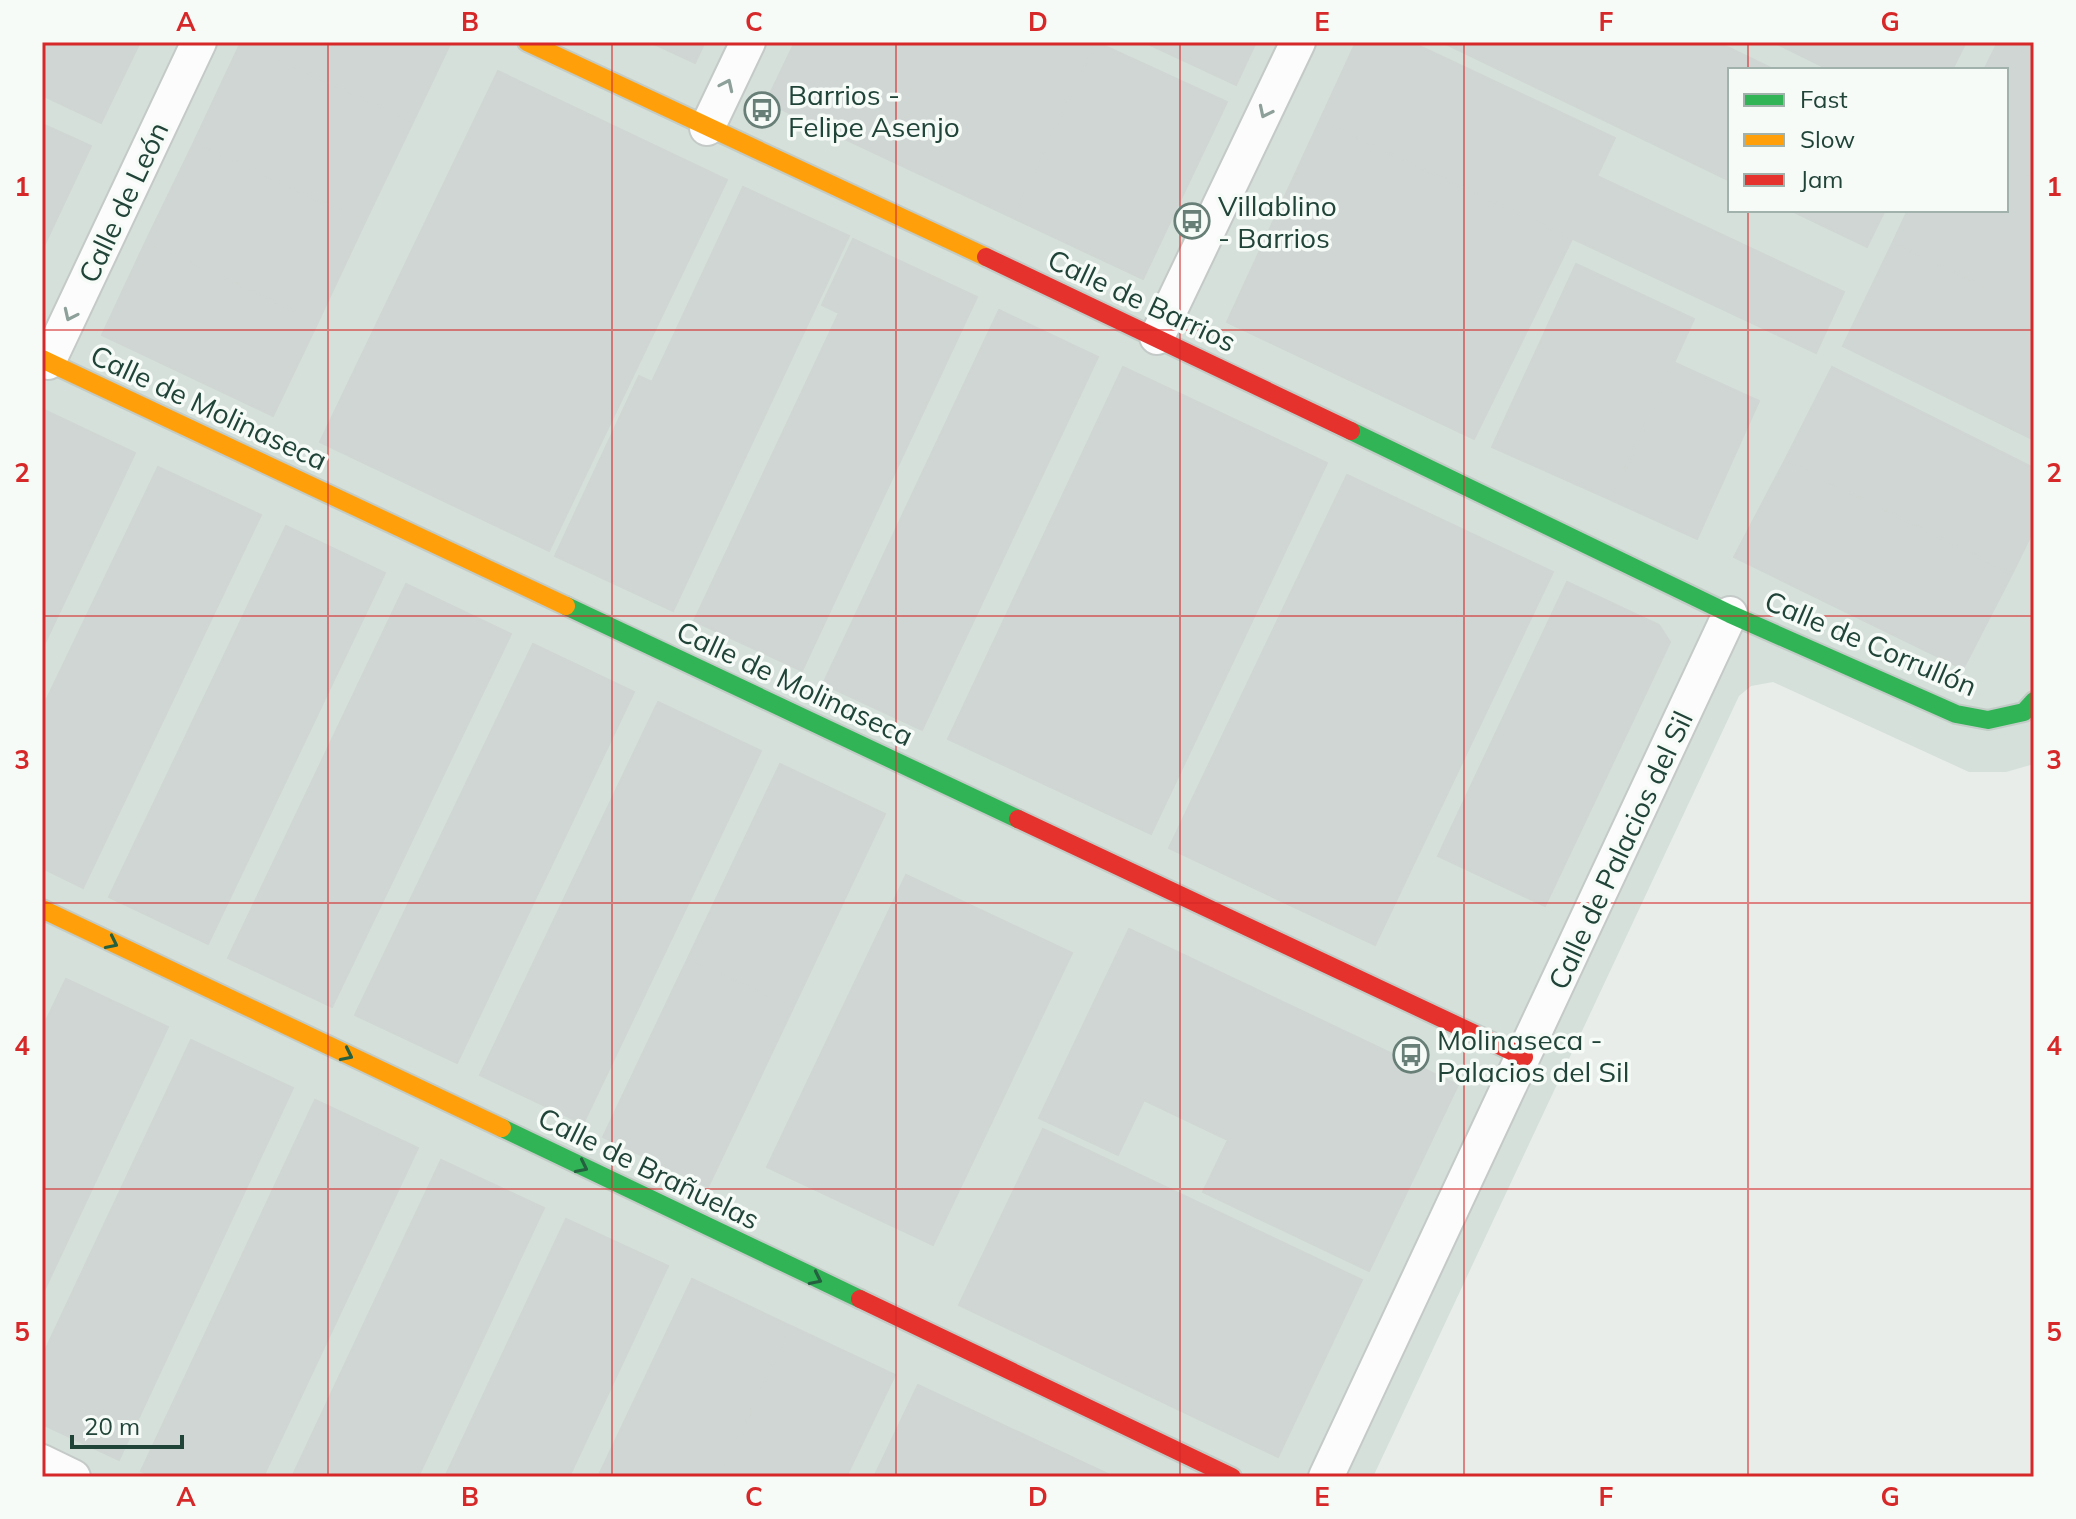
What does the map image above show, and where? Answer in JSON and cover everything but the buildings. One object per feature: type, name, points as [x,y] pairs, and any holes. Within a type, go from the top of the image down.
[{"type":"street","name":"Calle de León","points":[[45,360],[199,42]]},
{"type":"street","name":"Calle de Barrios","points":[[527,42],[1157,337],[1730,614]]},
{"type":"street","points":[[707,128],[748,42]]},
{"type":"street","points":[[1157,337],[1298,42]]},
{"type":"street","name":"Calle de Molinaseca","points":[[45,360],[1524,1057]]},
{"type":"street","name":"Calle de Corrullón","points":[[1730,614],[1956,714],[1988,720],[2024,712],[2034,701]]},
{"type":"street","name":"Calle de Palacios del Sil","points":[[1326,1477],[1730,614]]},
{"type":"street","name":"Calle de Brañuelas","points":[[42,909],[1232,1477]]},
{"type":"street","points":[[42,1462],[73,1477]]},
{"type":"shaded area","points":[[42,42],[2034,42],[2034,764],[2006,772],[1969,772],[1773,682],[1751,686],[1739,696],[1373,1477],[42,1477]]},
{"type":"traffic: fast","points":[[1351,431],[1730,614],[1956,714],[1988,720],[2024,712],[2034,701]]},
{"type":"traffic: fast","points":[[566,606],[1018,819]]},
{"type":"traffic: fast","points":[[502,1128],[860,1299]]},
{"type":"traffic: slow","points":[[527,42],[986,257]]},
{"type":"traffic: slow","points":[[42,359],[566,606]]},
{"type":"traffic: slow","points":[[42,909],[502,1128]]},
{"type":"traffic: jam","points":[[986,257],[1351,431]]},
{"type":"traffic: jam","points":[[1018,819],[1524,1057]]},
{"type":"traffic: jam","points":[[860,1299],[1232,1477]]},
{"type":"place","name":"Barrios - Felipe Asenjo","points":[[762,110]]},
{"type":"place","name":"Villablino - Barrios","points":[[1192,221]]},
{"type":"place","name":"Molinaseca - Palacios del Sil","points":[[1411,1055]]}]
